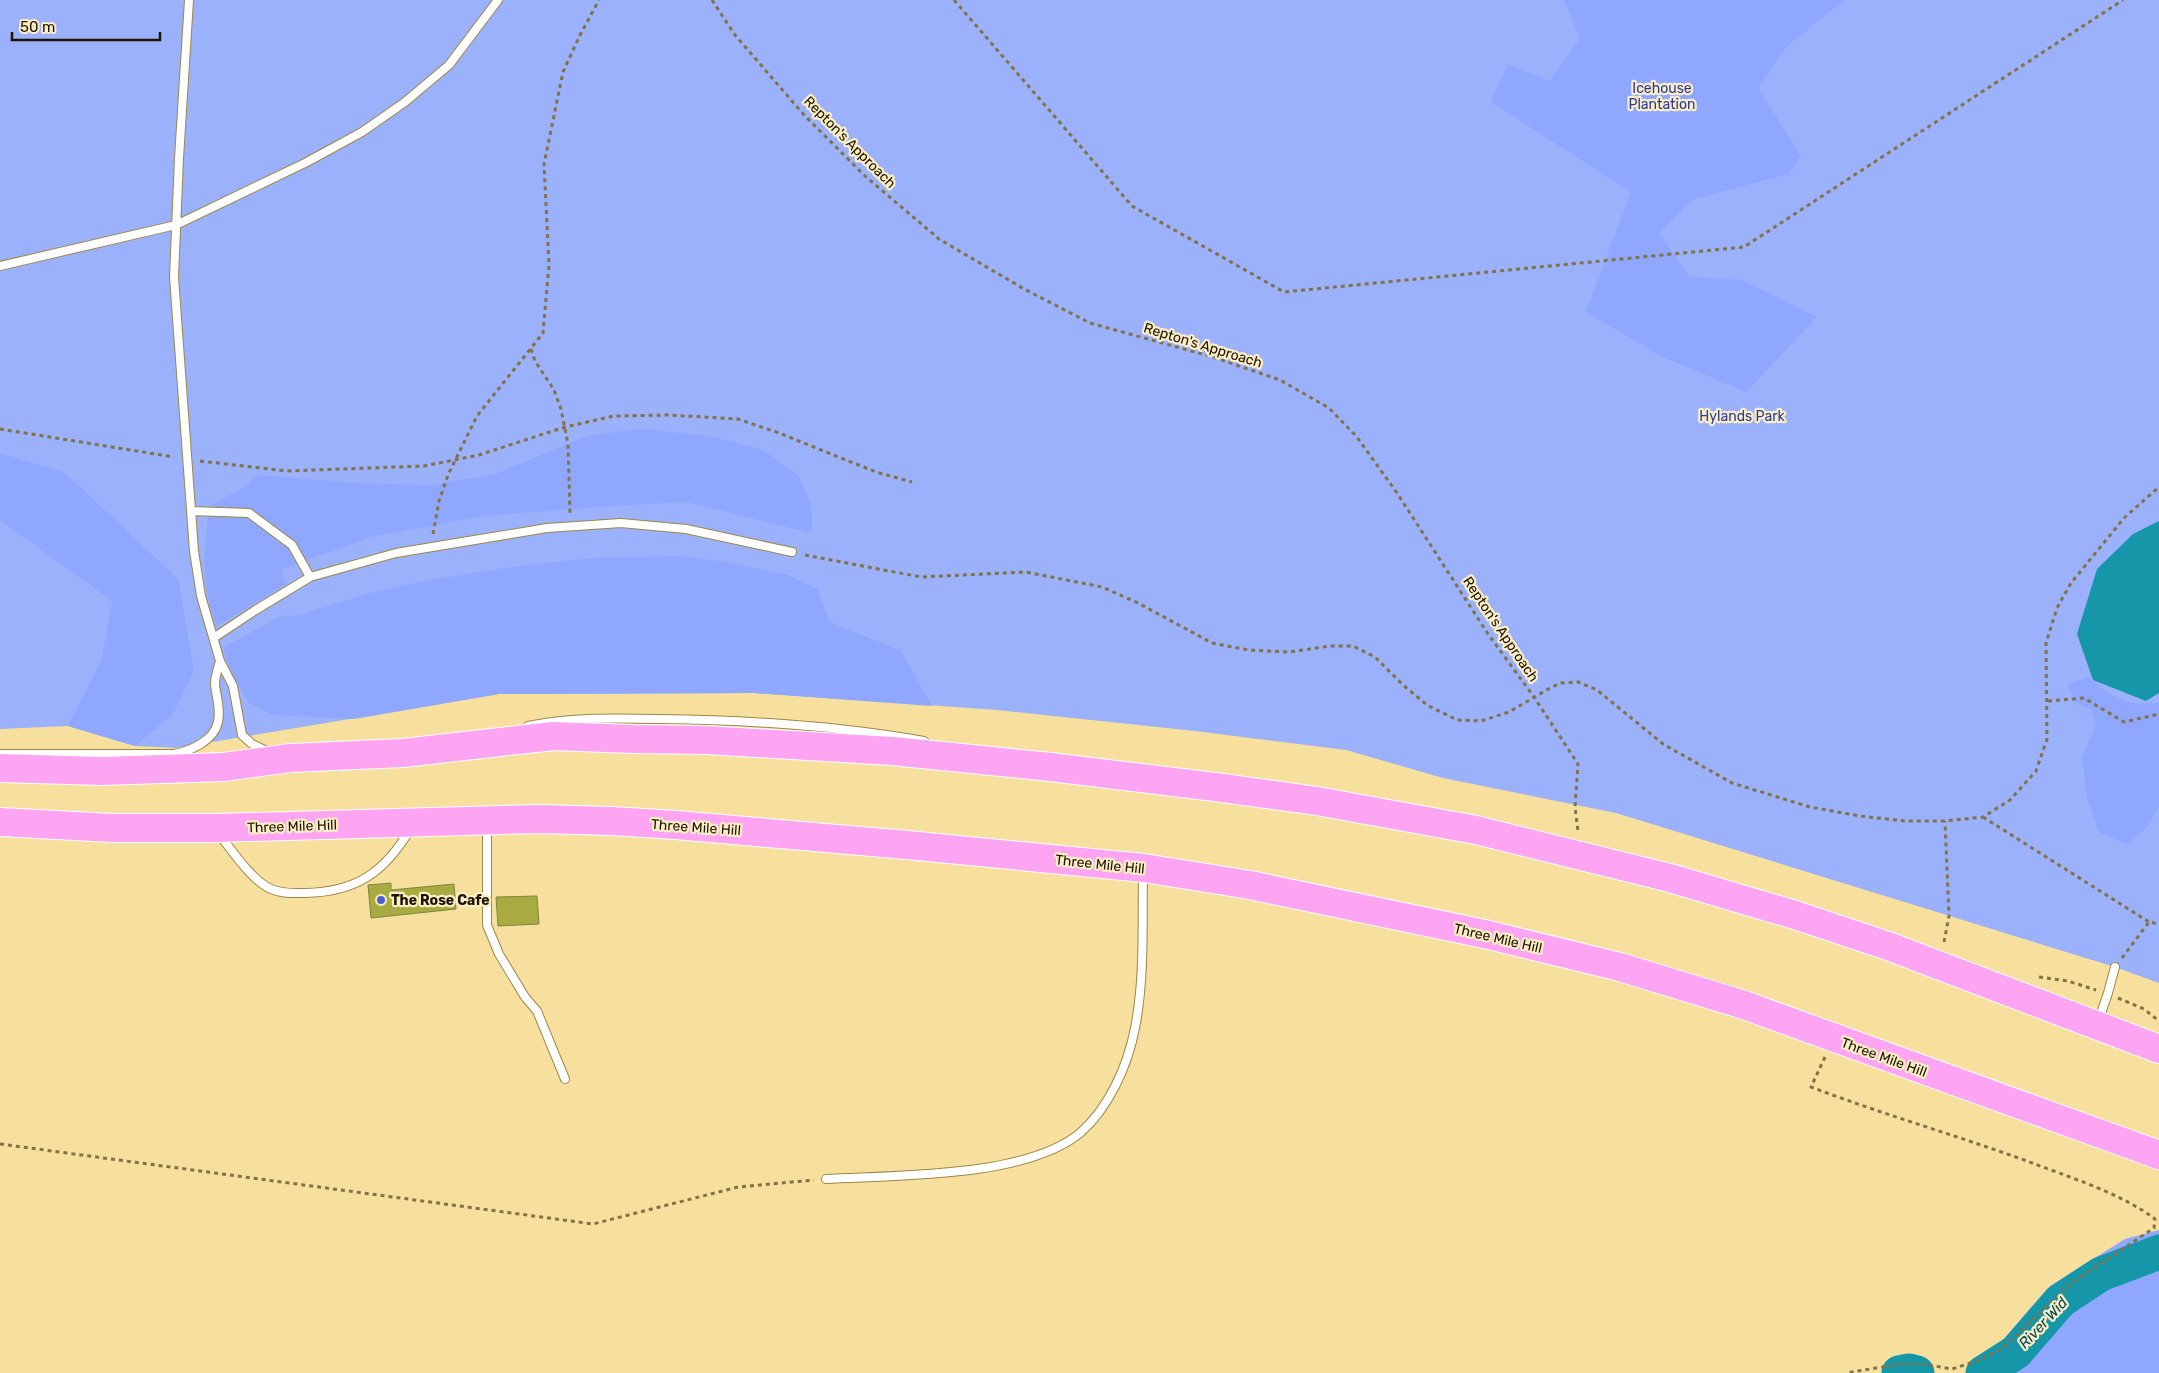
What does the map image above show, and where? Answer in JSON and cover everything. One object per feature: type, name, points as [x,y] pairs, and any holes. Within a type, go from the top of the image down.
[{"type":"highway","points":[[0,768],[102,771],[223,767],[290,758],[403,753],[553,736],[759,742],[892,751],[1051,767],[1317,801],[1476,830],[1670,878],[1795,915],[1974,977],[2096,1026],[2159,1048]]},
{"type":"highway","name":"Three Mile Hill","points":[[0,822],[113,828],[214,828],[539,819],[676,825],[1144,868],[1250,885],[1508,940],[1620,967],[1704,992],[2159,1155]]},
{"type":"lane","points":[[189,0],[176,226],[176,305],[189,459],[194,551],[201,596],[215,637],[220,661],[233,686],[242,735],[262,750],[290,758]]},
{"type":"lane","points":[[0,266],[176,226],[218,207],[362,132],[405,102],[449,65],[498,0]]},
{"type":"lane","points":[[191,511],[249,513],[292,545],[310,578]]},
{"type":"lane","points":[[215,637],[254,611],[310,578],[396,553],[547,528],[621,524],[686,529],[792,552]]},
{"type":"lane","points":[[0,754],[174,754],[188,751],[208,738],[218,723],[215,682],[220,661]]},
{"type":"lane","points":[[523,727],[551,721],[634,718],[691,719],[760,723],[891,735],[930,742]]},
{"type":"lane","points":[[403,753],[486,735]]},
{"type":"lane","points":[[978,751],[1051,767]]},
{"type":"lane","points":[[487,820],[487,925],[499,954],[525,996],[537,1011],[565,1079]]},
{"type":"lane","points":[[214,828],[255,877],[271,889],[288,894],[329,893],[364,879],[383,867],[399,849],[415,822]]},
{"type":"lane","points":[[826,1179],[970,1170],[1013,1163],[1047,1152],[1078,1134],[1096,1118],[1110,1095],[1126,1060],[1135,1029],[1141,989],[1144,868]]},
{"type":"lane","points":[[2096,1026],[2115,967]]},
{"type":"path","points":[[430,546],[439,501],[477,416],[543,333],[548,265],[544,164],[563,72],[580,35],[600,0]]},
{"type":"path","name":"Repton's Approach","points":[[712,0],[735,35],[806,116],[865,176],[939,238],[1024,289],[1090,323],[1213,357],[1280,380],[1329,408],[1363,445],[1428,539],[1488,634],[1534,697],[1578,764],[1575,807]]},
{"type":"path","points":[[954,0],[1132,206],[1284,292],[1744,247],[2123,0]]},
{"type":"path","points":[[531,348],[535,361],[554,390],[565,427],[568,444],[570,509],[568,526]]},
{"type":"path","points":[[0,429],[189,459],[288,471],[424,466],[456,461],[565,427],[614,416],[696,415],[738,419],[779,432],[876,472],[912,482]]},
{"type":"path","points":[[792,552],[921,576],[1026,572],[1102,587],[1138,603],[1212,643],[1248,650],[1289,652],[1330,646],[1353,646],[1375,656],[1403,685],[1427,705],[1457,720],[1481,721],[1509,712],[1561,683],[1578,682],[1597,690],[1664,744],[1732,783],[1810,807],[1860,816],[1905,821],[1945,821],[1983,817],[2010,800],[2036,771],[2047,739],[2046,643],[2057,608],[2071,583],[2124,518],[2159,487]]},
{"type":"path","points":[[2048,700],[2084,698],[2124,722],[2159,714]]},
{"type":"path","points":[[1983,817],[2149,922],[2159,924]]},
{"type":"path","points":[[1944,942],[1949,916],[1945,821]]},
{"type":"path","points":[[2115,967],[2149,922]]},
{"type":"path","points":[[1832,1038],[1818,1075],[1811,1087],[2060,1173],[2140,1208],[2154,1219],[2154,1228],[2069,1285],[2002,1348],[1994,1353],[1952,1369],[1923,1364],[1900,1364],[1846,1373]]},
{"type":"path","points":[[0,1144],[593,1224],[738,1187],[826,1179]]},
{"type":"green space","name":"Hylands Park","points":[[0,0],[2159,0],[2159,983],[2115,967],[1616,813],[1443,778],[1346,750],[1195,731],[998,710],[755,693],[499,694],[176,748],[135,746],[68,726],[0,729]]},
{"type":"green space","name":"Icehouse Plantation","points":[[1564,0],[1844,0],[1787,46],[1758,88],[1801,156],[1788,174],[1691,200],[1659,233],[1690,277],[1742,280],[1817,317],[1746,392],[1661,356],[1586,312],[1631,192],[1491,102],[1508,65],[1550,81],[1580,38]]},
{"type":"green space","points":[[639,429],[710,436],[763,450],[798,475],[811,504],[812,533],[686,502],[483,516],[370,537],[281,570],[286,584],[217,626],[208,595],[205,566],[209,506],[245,487],[258,475],[354,483],[432,485],[493,475],[587,436]]},
{"type":"green space","points":[[0,453],[65,473],[178,579],[194,671],[173,714],[135,746],[68,726],[102,659],[112,601],[0,520]]},
{"type":"green space","points":[[678,556],[726,562],[788,575],[817,589],[830,622],[901,651],[932,706],[755,693],[499,694],[354,719],[272,715],[249,703],[231,671],[223,648],[279,617],[299,615],[370,593],[424,581],[512,567],[593,558]]},
{"type":"green space","points":[[2088,677],[2112,696],[2128,702],[2159,703],[2159,806],[2149,825],[2127,844],[2099,832],[2087,799],[2082,758],[2096,725],[2091,709],[2075,703],[2068,684]]},
{"type":"green space","points":[[2159,1230],[2159,1373],[1974,1373],[2050,1286],[2125,1239]]},
{"type":"shaded area","points":[[2159,521],[2159,693],[2146,701],[2093,680],[2077,634],[2097,569],[2133,534]]},
{"type":"building","points":[[391,883],[391,890],[454,884],[456,909],[371,918],[368,885]]},
{"type":"building","points":[[537,896],[539,924],[498,926],[496,897]]},
{"type":"waterway","name":"River Wid","points":[[1983,1373],[2016,1352],[2060,1301],[2101,1274],[2159,1252]]},
{"type":"waterway","name":"River Wid","points":[[1899,1373],[1909,1371],[1917,1373]]},
{"type":"place","name":"The Rose Cafe","points":[[381,900]]}]
